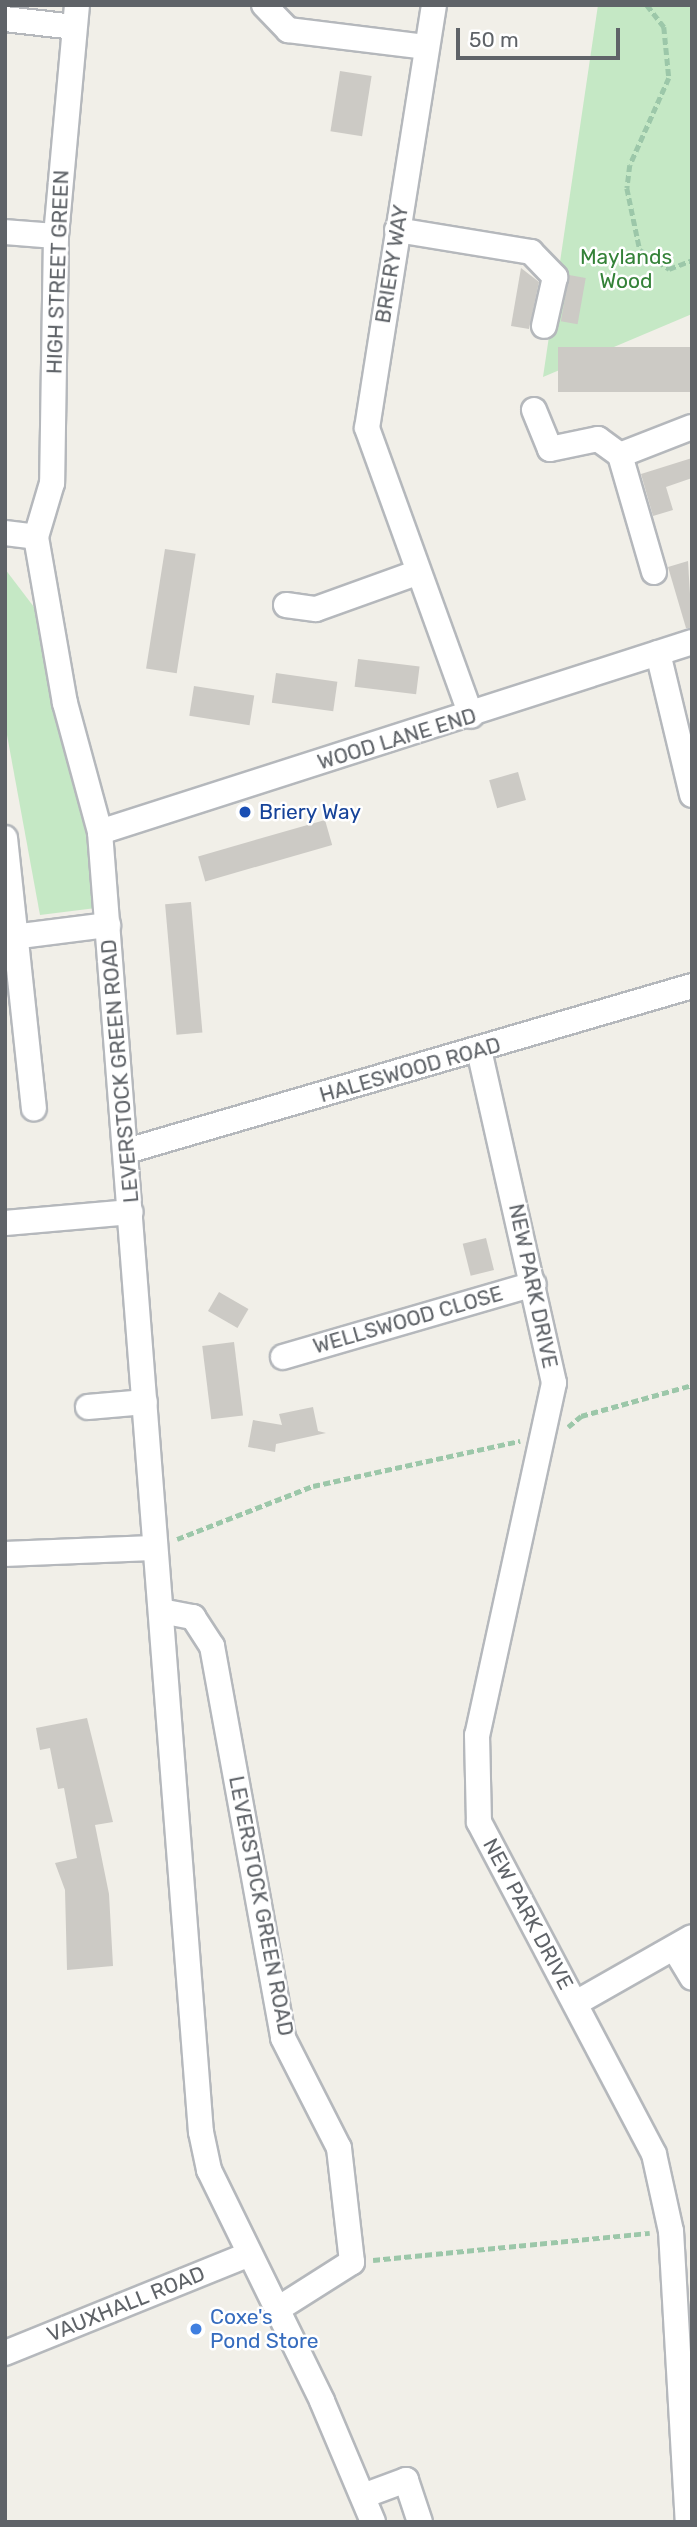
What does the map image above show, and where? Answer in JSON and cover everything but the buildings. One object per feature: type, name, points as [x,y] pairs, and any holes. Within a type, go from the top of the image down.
[{"type":"street","points":[[264,5],[288,30],[427,47]]},
{"type":"street","name":"BRIERY WAY","points":[[434,5],[367,428],[416,573],[471,716]]},
{"type":"street","points":[[5,19],[76,16]]},
{"type":"street","name":"HIGH STREET GREEN","points":[[36,537],[52,483],[56,236],[76,16]]},
{"type":"street","points":[[397,230],[531,252],[555,277],[544,326]]},
{"type":"street","points":[[5,232],[56,236]]},
{"type":"street","points":[[534,411],[550,449],[598,439],[620,454],[654,572]]},
{"type":"street","points":[[620,454],[692,427]]},
{"type":"street","points":[[5,533],[36,537]]},
{"type":"street","name":"LEVERSTOCK GREEN ROAD","points":[[36,537],[65,703],[100,832],[127,1151],[153,1548],[161,1611],[201,2132],[209,2170],[247,2255],[278,2309],[373,2522]]},
{"type":"street","points":[[286,605],[316,610],[416,573]]},
{"type":"street","name":"WOOD LANE END","points":[[100,832],[471,716],[692,642]]},
{"type":"street","points":[[658,653],[692,795]]},
{"type":"street","points":[[5,838],[9,938],[34,1108]]},
{"type":"street","points":[[9,938],[108,925]]},
{"type":"street","name":"HALESWOOD ROAD","points":[[127,1151],[692,986]]},
{"type":"street","name":"NEW PARK DRIVE","points":[[479,1050],[534,1284],[554,1383],[477,1735],[479,1822],[654,2154],[682,2234],[689,2520]]},
{"type":"street","points":[[5,1223],[131,1212]]},
{"type":"street","name":"WELLSWOOD CLOSE","points":[[283,1357],[534,1284]]},
{"type":"street","points":[[88,1407],[145,1402]]},
{"type":"street","points":[[5,1554],[153,1548]]},
{"type":"street","name":"LEVERSTOCK GREEN ROAD","points":[[161,1611],[193,1617],[212,1646],[283,2038],[339,2148],[352,2262]]},
{"type":"street","points":[[576,2003],[684,1944],[692,1978]]},
{"type":"street","name":"VAUXHALL ROAD","points":[[5,2353],[247,2255]]},
{"type":"street","points":[[278,2309],[352,2262]]},
{"type":"street","points":[[363,2496],[406,2480],[421,2522]]},
{"type":"path","points":[[647,5],[664,27],[668,78],[630,165],[627,188],[640,250],[669,269],[692,260]]},
{"type":"path","points":[[153,1548],[313,1486],[513,1440],[550,1443],[581,1416],[692,1385]]},
{"type":"path","points":[[352,2262],[682,2234]]},
{"type":"green space","name":"Maylands Wood","points":[[598,5],[692,5],[692,314],[543,377]]},
{"type":"green space","points":[[5,569],[37,611],[94,839],[96,908],[40,915],[5,724]]},
{"type":"place","name":"Briery Way","points":[[245,812]]},
{"type":"place","name":"Coxe's Pond Store","points":[[196,2329]]}]
